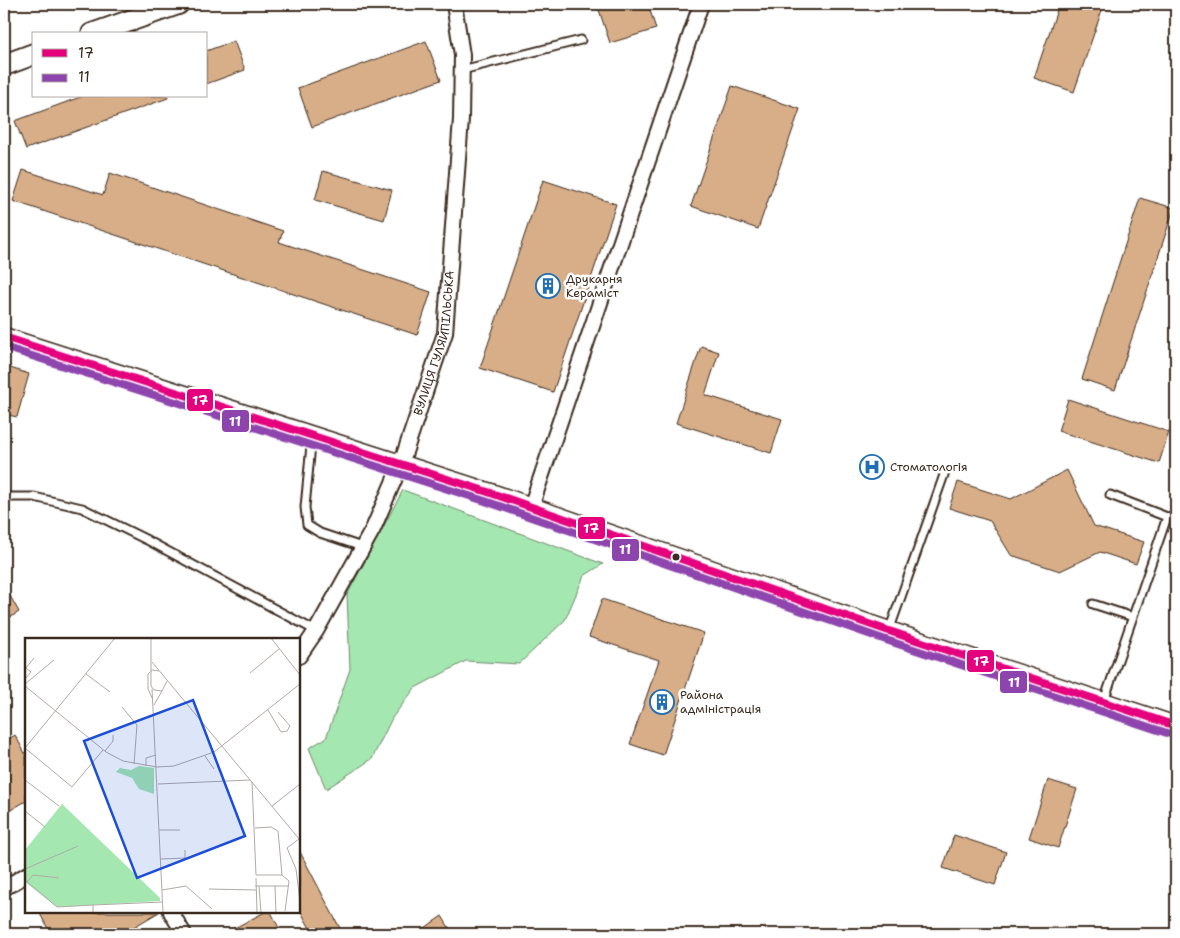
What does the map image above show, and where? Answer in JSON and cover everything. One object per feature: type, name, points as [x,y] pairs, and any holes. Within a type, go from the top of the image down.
[{"type":"main road","points":[[98,32],[178,4]]},
{"type":"main road","points":[[4,64],[32,55]]},
{"type":"street","name":"ВУЛИЦЯ ГУЛЯЙПІЛЬСЬКА","points":[[300,655],[316,631],[373,528],[401,464],[445,333],[462,119],[462,54],[454,4]]},
{"type":"street","points":[[531,506],[701,4]]},
{"type":"street","points":[[4,337],[531,506],[889,631],[1176,726]]},
{"type":"street","points":[[4,888],[25,876]]},
{"type":"street","points":[[172,913],[184,934]]},
{"type":"lane","points":[[462,70],[581,40]]},
{"type":"lane","points":[[312,435],[305,506],[307,525],[320,533],[362,547]]},
{"type":"lane","points":[[889,631],[945,472]]},
{"type":"lane","points":[[1104,701],[1167,517],[1110,495]]},
{"type":"lane","points":[[4,497],[34,497],[82,508],[147,540],[316,631]]},
{"type":"lane","points":[[1093,604],[1133,617]]},
{"type":"green space","points":[[403,490],[603,564],[584,576],[565,620],[519,664],[466,661],[415,688],[392,718],[372,759],[326,789],[309,748],[326,738],[350,669],[347,595]]},
{"type":"building","points":[[597,4],[648,4],[656,29],[610,43]]},
{"type":"building","points":[[1059,4],[1104,4],[1074,92],[1034,78]]},
{"type":"building","points":[[234,41],[245,70],[208,83],[208,50]]},
{"type":"building","points":[[426,41],[441,80],[312,127],[298,88]]},
{"type":"building","points":[[732,86],[800,109],[758,229],[691,206]]},
{"type":"building","points":[[78,98],[168,98],[26,149],[15,121]]},
{"type":"building","points":[[23,170],[103,195],[110,173],[283,231],[279,242],[431,292],[417,335],[13,201]]},
{"type":"building","points":[[323,171],[392,190],[384,220],[315,200]]},
{"type":"building","name":"Друкарня Кераміст","points":[[543,180],[616,204],[553,392],[480,368]]},
{"type":"building","points":[[1140,198],[1174,208],[1115,390],[1082,379]]},
{"type":"building","points":[[701,346],[719,352],[705,395],[782,419],[771,453],[676,423]]},
{"type":"building","points":[[4,366],[29,374],[17,417],[4,414]]},
{"type":"building","points":[[1068,399],[1169,432],[1159,463],[1058,431]]},
{"type":"building","points":[[1067,470],[1094,526],[1144,542],[1136,564],[1100,552],[1060,571],[1011,555],[990,521],[949,508],[958,482],[1011,499]]},
{"type":"building","points":[[4,585],[19,612],[4,621]]},
{"type":"building","name":"Района адміністрація","points":[[602,599],[704,633],[663,755],[630,744],[659,660],[589,637]]},
{"type":"building","points":[[15,735],[25,753],[25,802],[4,814],[4,742]]},
{"type":"building","points":[[1048,780],[1077,789],[1058,848],[1029,838]]},
{"type":"building","points":[[954,835],[1006,852],[995,885],[943,868]]},
{"type":"building","points":[[300,852],[343,934],[313,934],[300,910]]},
{"type":"building","points":[[40,913],[157,913],[122,934],[51,934]]},
{"type":"building","points":[[263,913],[272,913],[282,934],[223,934]]},
{"type":"building","points":[[442,916],[453,934],[416,934]]},
{"type":"transit line","name":"17","points":[[4,337],[488,492],[889,631],[1176,726]]},
{"type":"transit line","name":"11","points":[[4,347],[485,501],[886,640],[1173,735]]},
{"type":"place","name":"Друкарня Кераміст","points":[[548,286]]},
{"type":"place","name":"Стоматологія","points":[[872,467]]},
{"type":"place","name":"Района адміністрація","points":[[662,702]]}]
